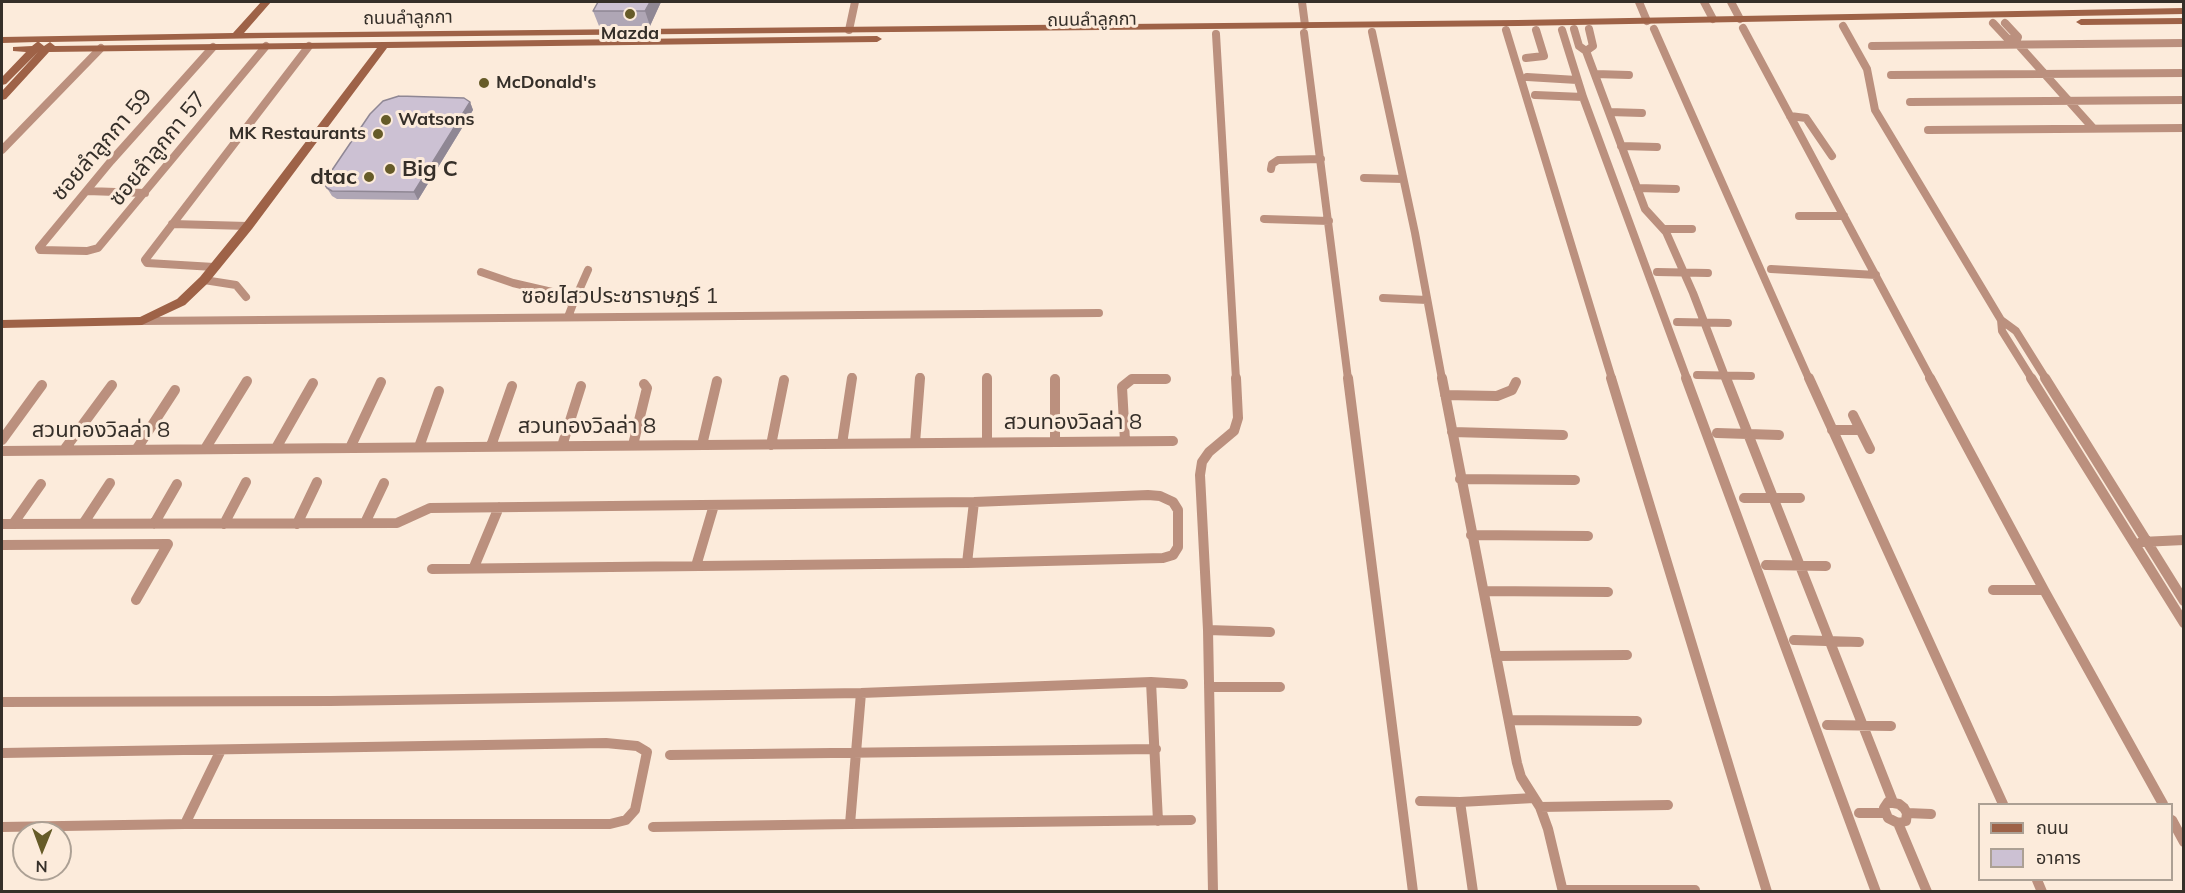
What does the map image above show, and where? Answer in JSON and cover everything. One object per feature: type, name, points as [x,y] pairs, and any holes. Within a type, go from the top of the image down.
[{"type":"main road","points":[[236,35],[266,2]]},
{"type":"main road","name":"ถนนลำลูกกา","points":[[2,49],[34,49],[56,39],[236,35],[1650,25],[2184,11]]},
{"type":"main road","name":"ถนนลำลูกกา","points":[[2,40],[74,48],[101,48],[1216,34],[1305,29],[1372,32],[1562,30],[1713,20],[1844,26],[2184,21]]},
{"type":"main road","points":[[2,97],[36,61],[45,44]]},
{"type":"main road","name":"ซอยไสวประชาราษฎร์ 1","points":[[2,324],[142,321],[181,302],[204,280],[248,226],[384,45]]},
{"type":"main road","points":[[36,61],[74,48]]},
{"type":"main road","points":[[19,49],[24,59]]},
{"type":"main road","points":[[2,82],[34,49]]},
{"type":"street","points":[[849,30],[855,2]]},
{"type":"street","points":[[1302,2],[1413,891]]},
{"type":"street","points":[[1639,2],[2003,803]]},
{"type":"street","points":[[1704,2],[1713,20]]},
{"type":"street","points":[[1731,2],[2044,590],[2162,803]]},
{"type":"street","points":[[1993,23],[2007,38],[2017,43],[2093,128]]},
{"type":"street","points":[[2005,23],[2018,38],[2017,43]]},
{"type":"street","points":[[1844,26],[1867,69],[1875,110],[2001,320],[2016,331],[2184,601]]},
{"type":"street","points":[[1574,29],[1579,46],[1586,51],[1645,209],[1664,229],[1684,272],[1893,802]]},
{"type":"street","points":[[1586,51],[1593,46],[1590,29]]},
{"type":"street","points":[[1506,30],[1767,891]]},
{"type":"street","points":[[1526,58],[1544,56],[1536,30]]},
{"type":"street","points":[[1562,30],[1583,97],[1876,891]]},
{"type":"street","points":[[1372,32],[1521,777],[1537,802],[1548,829],[1563,891],[1695,890]]},
{"type":"street","points":[[1213,891],[1208,630],[1200,475],[1202,462],[1209,452],[1234,431],[1238,418],[1216,34]]},
{"type":"street","points":[[1872,46],[2184,43]]},
{"type":"street","name":"ซอยลำลูกกา 57","points":[[65,252],[98,248],[266,46]]},
{"type":"street","points":[[214,267],[145,262],[309,46]]},
{"type":"street","name":"ซอยลำลูกกา 59","points":[[65,252],[45,252],[39,248],[213,47]]},
{"type":"street","points":[[2,150],[101,48]]},
{"type":"street","points":[[1892,75],[2184,73]]},
{"type":"street","points":[[1595,74],[1629,75]]},
{"type":"street","points":[[1527,77],[1577,80]]},
{"type":"street","points":[[1535,95],[1583,97]]},
{"type":"street","points":[[1910,102],[2184,100]]},
{"type":"street","points":[[1609,112],[1642,113]]},
{"type":"street","points":[[1790,116],[1806,118],[1832,156]]},
{"type":"street","points":[[1928,130],[2184,128]]},
{"type":"street","points":[[1621,146],[1657,147]]},
{"type":"street","points":[[1271,169],[1272,164],[1278,160],[1321,159]]},
{"type":"street","points":[[1365,178],[1403,179]]},
{"type":"street","points":[[1637,188],[1676,189]]},
{"type":"street","points":[[87,191],[145,193]]},
{"type":"street","points":[[1799,216],[1844,216]]},
{"type":"street","points":[[1264,219],[1329,221]]},
{"type":"street","points":[[172,224],[248,226]]},
{"type":"street","points":[[1664,229],[1692,229]]},
{"type":"street","points":[[1771,269],[1876,275]]},
{"type":"street","points":[[568,317],[588,270]]},
{"type":"street","points":[[481,272],[513,283],[552,292],[573,304]]},
{"type":"street","points":[[1657,272],[1708,273]]},
{"type":"street","points":[[204,280],[236,285],[246,297]]},
{"type":"street","points":[[1383,298],[1427,300]]},
{"type":"street","name":"ซอยไสวประชาราษฎร์ 1","points":[[142,321],[1099,313]]},
{"type":"street","points":[[2001,320],[2002,331],[2184,623]]},
{"type":"street","points":[[1677,322],[1728,323]]},
{"type":"street","points":[[1697,375],[1751,376]]},
{"type":"street","points":[[842,444],[852,377]]},
{"type":"street","points":[[915,443],[920,377]]},
{"type":"street","points":[[987,378],[987,442]]},
{"type":"street","points":[[1125,441],[1122,387],[1132,379],[1166,379]]},
{"type":"street","points":[[771,445],[784,380]]},
{"type":"street","points":[[1055,380],[1055,442]]},
{"type":"street","points":[[205,449],[247,381]]},
{"type":"street","points":[[702,445],[717,381]]},
{"type":"street","points":[[350,448],[381,382]]},
{"type":"street","points":[[1445,395],[1497,396],[1512,390],[1516,382]]},
{"type":"street","points":[[276,448],[313,383]]},
{"type":"street","points":[[633,445],[647,388],[644,384]]},
{"type":"street","points":[[2,440],[42,385]]},
{"type":"street","points":[[64,450],[112,385]]},
{"type":"street","points":[[491,447],[512,386]]},
{"type":"street","points":[[562,446],[581,386]]},
{"type":"street","points":[[136,450],[175,390]]},
{"type":"street","points":[[419,447],[439,391]]},
{"type":"street","points":[[2044,398],[2058,398]]},
{"type":"street","points":[[1854,416],[1870,449]]},
{"type":"street","points":[[1832,430],[1860,430]]},
{"type":"street","points":[[1452,432],[1563,435]]},
{"type":"street","points":[[1717,433],[1779,435]]},
{"type":"street","name":"สวนทองวิลล่า 8","points":[[2,451],[1173,441]]},
{"type":"street","points":[[2079,456],[2094,457]]},
{"type":"street","points":[[1460,479],[1575,480]]},
{"type":"street","points":[[224,524],[246,482]]},
{"type":"street","points":[[297,524],[317,482]]},
{"type":"street","points":[[82,524],[110,483]]},
{"type":"street","points":[[365,523],[384,483]]},
{"type":"street","points":[[14,524],[41,484]]},
{"type":"street","points":[[154,524],[177,484]]},
{"type":"street","points":[[2,524],[397,523],[430,508],[974,502],[1160,496],[1173,502],[1178,510],[1178,547],[1173,555],[1163,558],[967,563],[432,569]]},
{"type":"street","points":[[1744,498],[1800,498]]},
{"type":"street","points":[[967,563],[974,502]]},
{"type":"street","points":[[696,566],[714,505]]},
{"type":"street","points":[[474,567],[499,507]]},
{"type":"street","points":[[1471,535],[1588,536]]},
{"type":"street","points":[[2133,542],[2184,540]]},
{"type":"street","points":[[2,545],[168,544],[136,600]]},
{"type":"street","points":[[1766,565],[1826,566]]},
{"type":"street","points":[[1993,590],[2044,590]]},
{"type":"street","points":[[1484,591],[1608,592]]},
{"type":"street","points":[[1208,630],[1270,632]]},
{"type":"street","points":[[1794,640],[1860,642]]},
{"type":"street","points":[[1496,656],[1627,655]]},
{"type":"street","points":[[1151,682],[1158,821]]},
{"type":"street","points":[[2,702],[330,701],[861,693],[1151,682],[1183,684]]},
{"type":"street","points":[[1209,687],[1280,687]]},
{"type":"street","points":[[850,824],[861,693]]},
{"type":"street","points":[[1509,720],[1637,721]]},
{"type":"street","points":[[1827,725],[1891,726]]},
{"type":"street","points":[[2,754],[606,743],[637,746],[647,753],[635,810],[626,819],[610,824],[185,824],[2,827]]},
{"type":"street","points":[[670,755],[1156,749]]},
{"type":"street","points":[[185,824],[221,750]]},
{"type":"street","points":[[1420,801],[1668,805]]},
{"type":"street","points":[[1460,802],[1473,891]]},
{"type":"street","points":[[1885,813],[1885,804],[1893,802],[1899,804],[1907,813],[1931,814]]},
{"type":"street","points":[[1859,813],[1885,813],[1898,823],[1927,891]]},
{"type":"street","points":[[1898,823],[1906,821],[1907,813]]},
{"type":"street","points":[[653,827],[1191,820]]},
{"type":"street","points":[[2173,822],[2184,842]]},
{"type":"building","points":[[598,2],[650,2],[645,11],[593,11]]},
{"type":"building","name":"Big C","points":[[399,96],[464,98],[470,102],[414,192],[332,191],[327,188],[326,179],[370,114],[383,101]]},
{"type":"place","name":"Mazda","points":[[630,14]]},
{"type":"place","name":"McDonald's","points":[[484,83]]},
{"type":"place","name":"Watsons","points":[[386,120]]},
{"type":"place","name":"MK Restaurants","points":[[378,134]]},
{"type":"place","name":"Big C","points":[[390,169]]},
{"type":"place","name":"dtac","points":[[369,177]]}]
